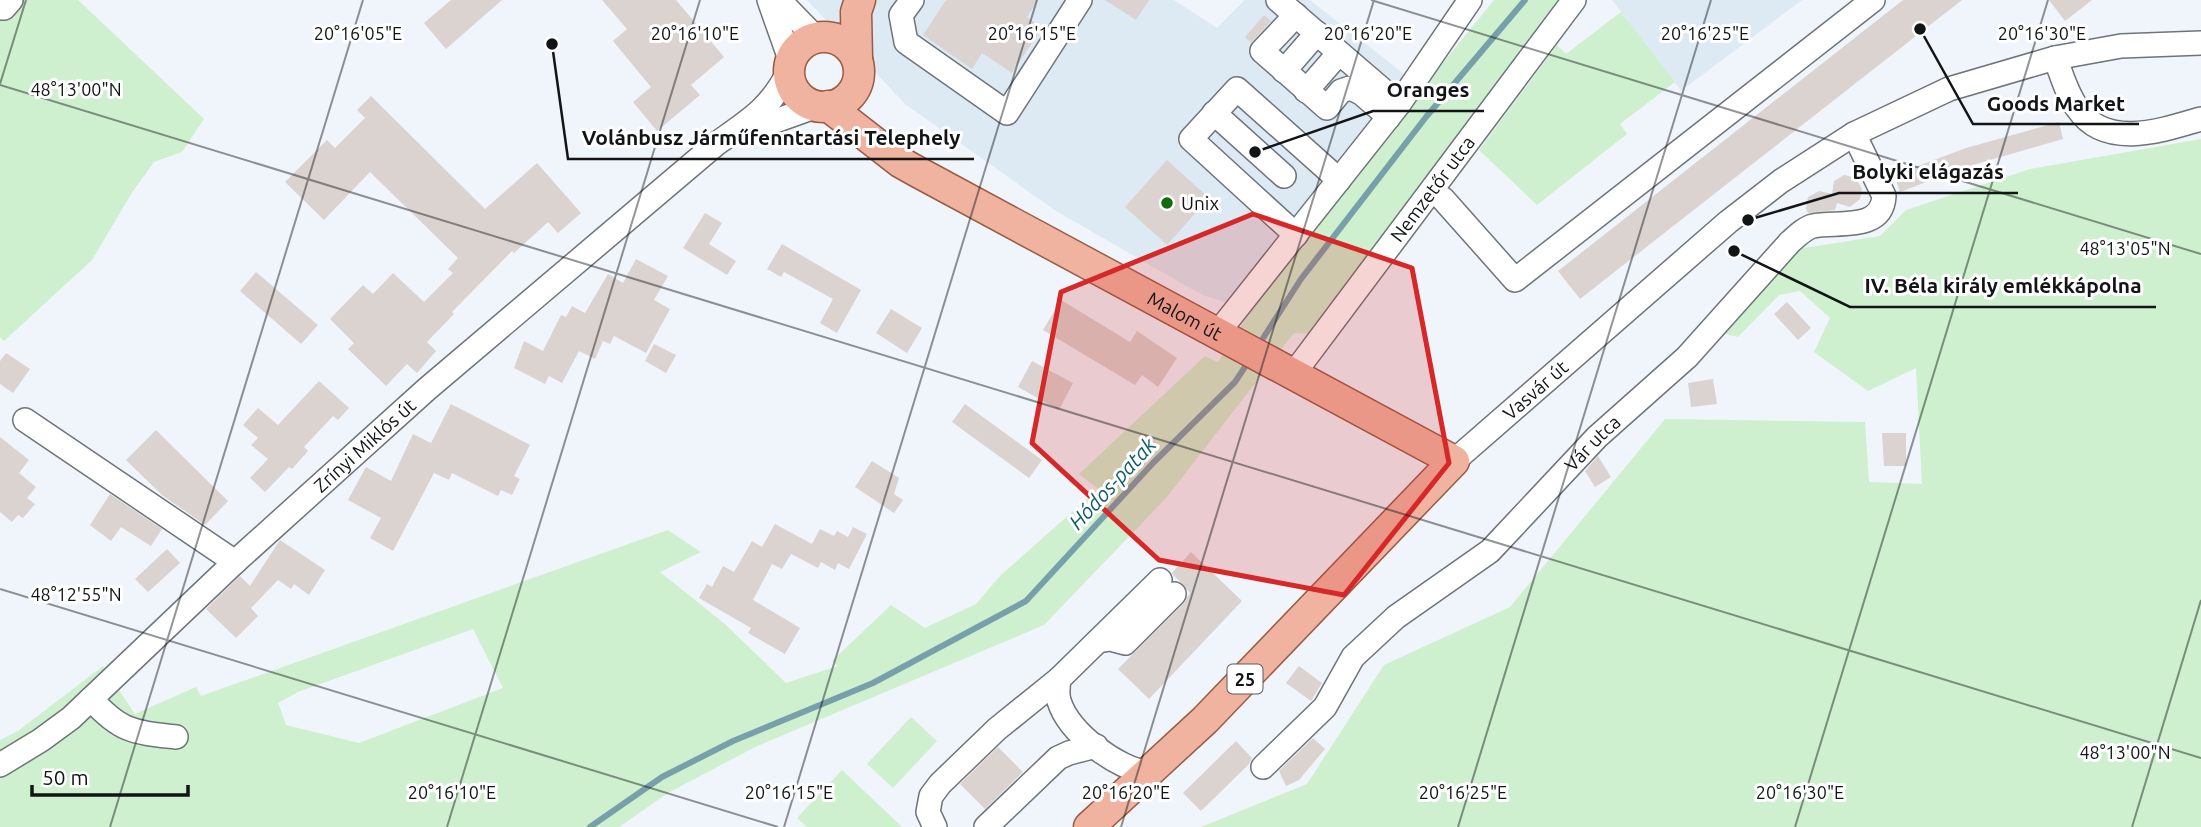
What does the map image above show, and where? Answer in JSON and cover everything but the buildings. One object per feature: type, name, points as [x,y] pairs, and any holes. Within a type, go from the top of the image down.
[{"type":"main road","points":[[790,67],[800,46],[820,37],[848,0]]},
{"type":"main road","name":"25","points":[[858,68],[856,12],[860,0]]},
{"type":"main road","points":[[820,37],[844,43],[858,68],[855,88],[848,97],[839,103],[822,106]]},
{"type":"main road","name":"25","points":[[790,67],[791,83],[797,94],[806,102],[822,106]]},
{"type":"main road","name":"Malom út","points":[[858,68],[864,97],[871,111],[916,171]]},
{"type":"main road","name":"Malom út","points":[[822,106],[916,171],[1221,338],[1454,461]]},
{"type":"main road","name":"25","points":[[1393,429],[1412,458],[1415,475],[1410,494],[1394,523]]},
{"type":"main road","name":"Vasvár út","points":[[1089,827],[1205,720],[1454,461]]},
{"type":"street","points":[[0,8],[4,8],[11,0]]},
{"type":"street","points":[[769,0],[790,67]]},
{"type":"street","points":[[779,0],[820,37]]},
{"type":"street","points":[[912,0],[901,15],[906,42],[1007,113],[1080,0]]},
{"type":"street","points":[[1221,338],[1296,234],[1394,110],[1470,0]]},
{"type":"street","name":"Nemzetőr utca","points":[[1285,372],[1574,0]]},
{"type":"street","points":[[1443,198],[1515,280],[1873,0]]},
{"type":"street","points":[[1311,28],[1394,110]]},
{"type":"street","points":[[1290,76],[1311,28]]},
{"type":"street","points":[[1290,76],[1311,28]]},
{"type":"street","name":"Vasvár út","points":[[1454,461],[1728,222],[1781,181],[1854,134],[1949,89],[2055,58],[2121,46],[2201,43]]},
{"type":"street","points":[[2055,58],[2079,112],[2103,129],[2120,134],[2162,131],[2201,119]]},
{"type":"street","name":"Zrínyi Miklós út","points":[[0,765],[41,740],[91,699],[235,562],[427,389],[716,144],[767,107],[777,95],[790,67]]},
{"type":"street","points":[[1290,76],[1327,108],[1341,91],[1350,88],[1394,110]]},
{"type":"street","points":[[1296,234],[1191,139],[1237,89],[1339,180]]},
{"type":"street","name":"Zrínyi Miklós út","points":[[736,130],[822,106]]},
{"type":"street","points":[[1214,113],[1284,176]]},
{"type":"street","name":"Vár utca","points":[[1263,767],[1325,707],[1353,657],[1396,617],[1490,551],[1597,437],[1687,357],[1790,242],[1810,226],[1853,224],[1874,217],[1881,211],[1884,196],[1854,134]]},
{"type":"street","points":[[1261,203],[1306,150]]},
{"type":"street","points":[[25,420],[235,562]]},
{"type":"street","points":[[935,827],[928,812],[931,796],[997,729],[1059,679],[1098,641],[1167,587]]},
{"type":"street","points":[[1058,758],[1064,747],[1068,717],[1060,702],[1059,679]]},
{"type":"street","points":[[91,699],[105,715],[133,732],[176,737]]},
{"type":"street","points":[[1028,704],[1053,707],[1068,717],[1102,752],[1123,787],[1122,798]]},
{"type":"street","points":[[986,827],[1058,758],[1069,752],[1102,752],[1136,772],[1150,773]]},
{"type":"highlighted area","points":[[1253,214],[1412,268],[1449,463],[1344,595],[1159,560],[1032,443],[1061,292]]},
{"type":"shaded area","points":[[807,0],[1174,0],[1217,28],[1245,0],[1310,0],[1423,89],[1244,308],[1202,295],[1056,211],[905,104]]},
{"type":"shaded area","points":[[1612,0],[1802,0],[1681,91]]},
{"type":"green space","points":[[22,0],[78,0],[204,119],[182,152],[154,162],[133,191],[92,260],[4,341],[0,337],[0,21]]},
{"type":"green space","points":[[1494,0],[1557,0],[1311,334],[1294,333],[1167,497],[1044,625],[755,747],[668,793],[619,827],[0,827],[0,740],[18,731],[103,666],[135,714],[196,687],[201,696],[668,530],[701,552],[660,572],[725,624],[786,683],[838,666],[832,661],[891,605],[925,628],[976,604],[1000,576],[1098,489],[1079,474],[1205,356],[1218,362],[1250,312],[1244,308]],"holes":[[[473,629],[503,688],[359,743],[286,725],[278,703],[298,692]]]},
{"type":"green space","points":[[1621,12],[1675,82],[1620,124],[1627,134],[1537,205],[1479,150],[1557,45],[1566,54]]},
{"type":"green space","points":[[2201,139],[2201,827],[1201,827],[1307,784],[1384,665],[1510,607],[1665,419],[1865,422],[1869,482],[1922,484],[1916,368],[1868,391],[1814,352],[1830,318],[1800,291],[1779,295],[1738,337],[1722,333],[1798,249],[1880,236],[1906,210],[2030,169]]},
{"type":"green space","points":[[911,717],[937,741],[893,788],[867,764]]},
{"type":"green space","points":[[842,770],[902,827],[807,827],[797,818]]},
{"type":"waterway","name":"Hódos-patak","points":[[1258,346],[1301,279],[1426,117],[1525,0]]},
{"type":"waterway","name":"Hódos-patak","points":[[590,827],[662,777],[733,741],[873,683],[1026,601],[1153,463],[1235,382],[1249,361]]},
{"type":"place","name":"Goods Market","points":[[1920,29]]},
{"type":"place","name":"Volánbusz Járműfenntartási Telephely","points":[[552,44]]},
{"type":"place","name":"Oranges","points":[[1255,152]]},
{"type":"place","name":"Unix","points":[[1167,203]]},
{"type":"place","name":"Bolyki elágazás","points":[[1748,220]]},
{"type":"place","name":"IV. Béla király emlékkápolna","points":[[1734,251]]}]
